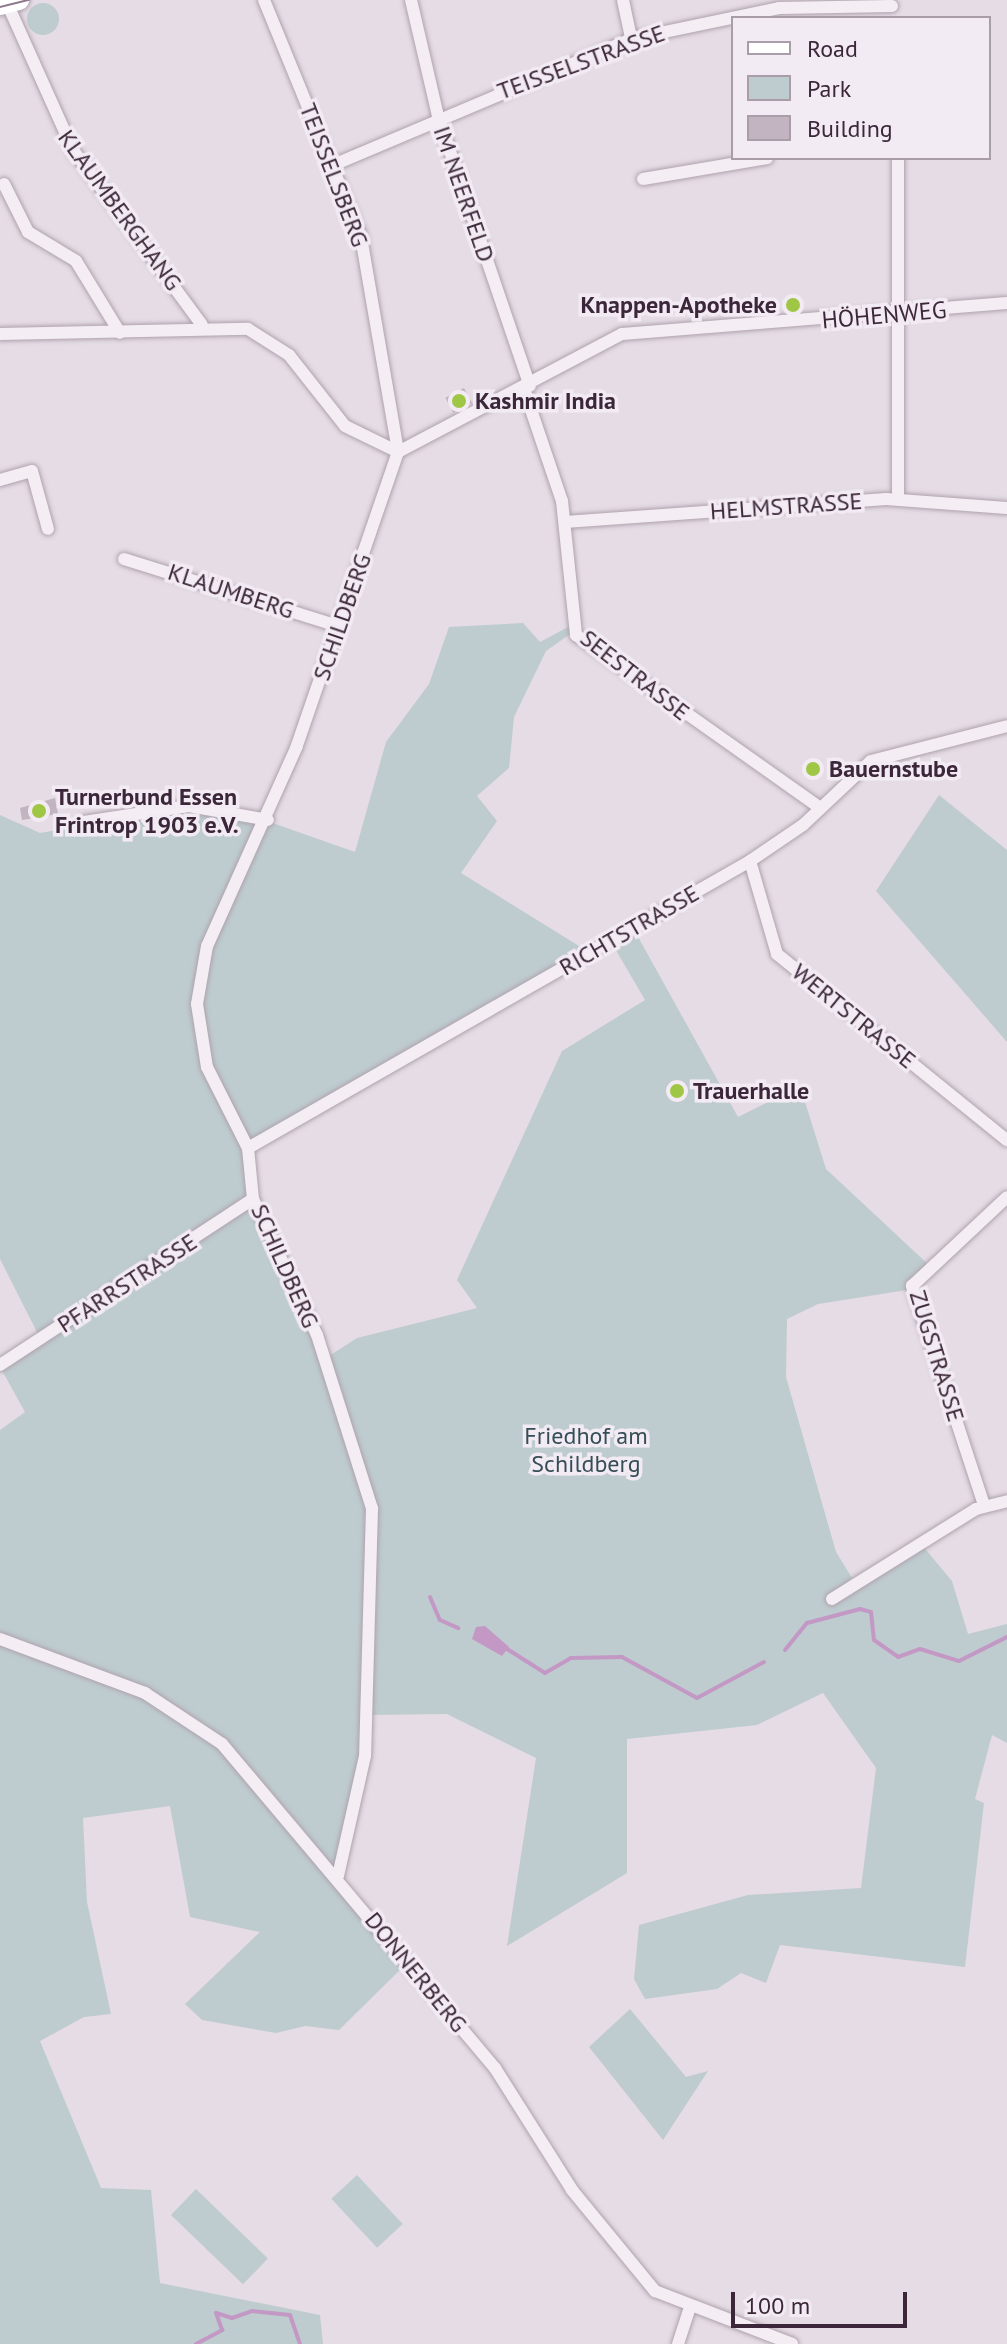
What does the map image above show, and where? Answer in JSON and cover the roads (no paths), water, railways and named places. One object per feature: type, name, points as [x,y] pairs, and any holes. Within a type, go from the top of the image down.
[{"type":"street","name":"TEISSELSBERG","points":[[264,0],[361,237],[398,452]]},
{"type":"street","name":"IM NEERFELD","points":[[411,0],[438,116],[527,387]]},
{"type":"street","points":[[623,0],[631,39]]},
{"type":"street","name":"KLAUMBERGHANG","points":[[9,3],[73,150],[202,325]]},
{"type":"street","name":"TEISSELSTRASSE","points":[[741,16],[779,8],[893,8]]},
{"type":"street","name":"TEISSELSTRASSE","points":[[331,166],[438,116],[631,39],[731,18]]},
{"type":"street","points":[[643,179],[755,160]]},
{"type":"street","points":[[898,160],[903,314],[898,498]]},
{"type":"street","points":[[4,184],[28,232],[76,261],[120,333]]},
{"type":"street","name":"HÖHENWEG","points":[[398,452],[573,367],[622,334],[903,314],[1007,303]]},
{"type":"street","points":[[0,334],[120,333],[202,325],[268,337],[336,418],[398,452]]},
{"type":"street","name":"SEESTRASSE","points":[[527,387],[554,467],[565,522],[576,635],[820,808]]},
{"type":"street","name":"SCHILDBERG","points":[[338,1876],[365,1756],[372,1508],[312,1322],[253,1199],[248,1148],[207,1067],[198,984],[207,946],[268,820],[398,452]]},
{"type":"street","points":[[0,480],[32,471],[48,529]]},
{"type":"street","name":"HELMSTRASSE","points":[[565,522],[898,498],[1007,508]]},
{"type":"street","name":"KLAUMBERG","points":[[124,559],[338,626]]},
{"type":"street","name":"RICHTSTRASSE","points":[[248,1148],[750,861],[820,808],[871,761],[1007,726]]},
{"type":"street","points":[[84,822],[189,806],[268,820]]},
{"type":"street","name":"WERTSTRASSE","points":[[750,861],[777,954],[1007,1140]]},
{"type":"street","name":"ZUGSTRASSE","points":[[984,1505],[912,1286],[1007,1197]]},
{"type":"street","name":"PFARRSTRASSE","points":[[0,1365],[253,1199]]},
{"type":"street","points":[[832,1599],[984,1505],[1007,1501]]},
{"type":"street","name":"DONNERBERG","points":[[0,1639],[185,1716],[253,1773],[495,2068],[572,2190],[655,2291],[690,2308],[792,2344]]},
{"type":"street","points":[[678,2344],[690,2308]]},
{"type":"waterway","points":[[430,1597],[440,1620],[458,1628]]},
{"type":"waterway","points":[[785,1650],[807,1623],[860,1609],[871,1612],[874,1640],[898,1657],[920,1649],[959,1661],[1007,1637]]},
{"type":"waterway","points":[[507,1649],[545,1673],[571,1658],[622,1657],[697,1698],[764,1662]]},
{"type":"waterway","points":[[196,2344],[222,2330],[216,2313],[232,2318],[252,2311],[290,2315],[300,2344]]},
{"type":"tram line","points":[[0,7],[29,0]]},
{"type":"place","name":"Knappen-Apotheke","points":[[793,305]]},
{"type":"place","name":"Kashmir India","points":[[459,401]]},
{"type":"place","name":"Bauernstube","points":[[813,769]]},
{"type":"place","name":"Turnerbund Essen Frintrop 1903 e.V.","points":[[39,811]]},
{"type":"place","name":"Trauerhalle","points":[[677,1091]]},
{"type":"park label","name":"Friedhof am Schildberg","points":[[586,1450]]}]
